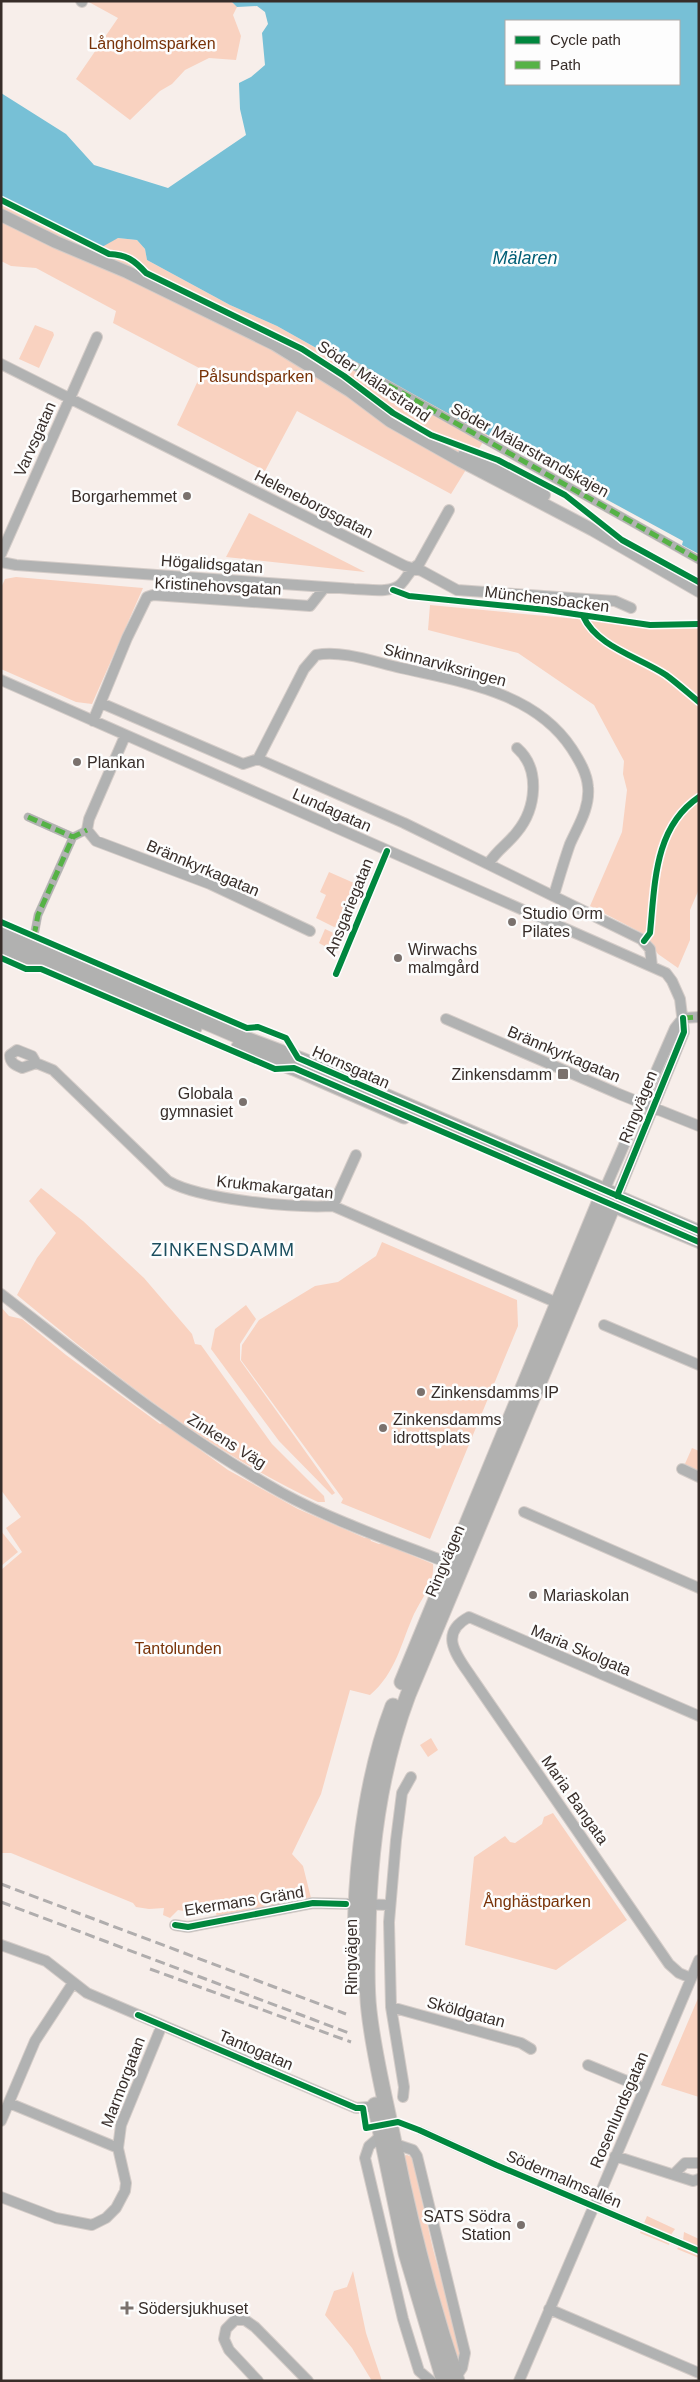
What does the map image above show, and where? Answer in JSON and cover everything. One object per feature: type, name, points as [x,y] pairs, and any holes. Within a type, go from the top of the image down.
[{"type":"main road","name":"Hornsgatan","points":[[1,934],[242,1038],[304,1061],[608,1198]]},
{"type":"main road","name":"Hornsgatan","points":[[1,945],[36,949]]},
{"type":"main road","name":"Ringvägen","points":[[452,2379],[419,2256],[394,2144],[363,2046],[357,1979],[362,1904],[358,1878],[372,1782],[385,1727],[404,1690],[430,1630],[608,1198]]},
{"type":"main road","name":"Ringvägen","points":[[381,2106],[382,2135],[406,2253],[452,2379]]},
{"type":"street","name":"Söder Mälarstrand","points":[[1,215],[56,242],[128,272],[274,344],[343,386],[390,421],[431,444],[506,472],[576,513],[594,530],[699,591]]},
{"type":"street","name":"Varvsgatan","points":[[1,554],[97,337]]},
{"type":"street","name":"Söder Mälarstrandskajen","points":[[349,363],[699,560]]},
{"type":"street","name":"Heleneborgsgatan","points":[[1,364],[411,569],[422,571],[457,590],[615,601],[631,608]]},
{"type":"street","points":[[411,569],[419,564],[449,510]]},
{"type":"street","name":"Högalidsgatan","points":[[1,562],[16,565],[393,590],[400,585],[411,569]]},
{"type":"street","name":"Kristinehovsgatan","points":[[93,722],[137,616],[147,597],[153,595],[310,606],[325,586]]},
{"type":"street","name":"Skinnarviksringen","points":[[258,759],[304,669],[316,655],[330,652],[477,686],[509,697],[538,714],[568,742],[577,757],[588,785],[584,814],[570,845],[554,895]]},
{"type":"street","name":"Lundagatan","points":[[1,680],[652,966],[666,974],[676,990]]},
{"type":"street","name":"Lundagatan","points":[[100,702],[243,764],[258,759],[404,823],[489,863],[641,938],[650,949],[652,966]]},
{"type":"street","points":[[36,949],[38,915],[73,837],[87,830],[89,819],[125,736]]},
{"type":"street","points":[[489,863],[496,851],[518,832],[531,808],[534,791],[531,768],[526,756],[517,748]]},
{"type":"street","points":[[28,818],[73,837]]},
{"type":"street","name":"Brännkyrkagatan","points":[[87,830],[96,841],[210,884],[310,931]]},
{"type":"street","name":"Ringvägen","points":[[608,1198],[652,1108],[684,1032],[683,1018],[676,990]]},
{"type":"street","points":[[683,1018],[699,1017]]},
{"type":"street","name":"Ringvägen","points":[[608,1198],[642,1104],[675,1028],[683,1018]]},
{"type":"street","name":"Brännkyrkagatan","points":[[446,1019],[642,1104],[699,1126]]},
{"type":"street","name":"Krukmakargatan","points":[[36,1063],[53,1070],[63,1078],[168,1181],[176,1185],[204,1194],[309,1207],[333,1206],[564,1306]]},
{"type":"street","points":[[333,1206],[356,1155]]},
{"type":"street","name":"Hornsgatan","points":[[608,1198],[699,1231]]},
{"type":"street","name":"Hornsgatan","points":[[608,1198],[699,1242]]},
{"type":"street","name":"Zinkens Väg","points":[[1,1294],[152,1411],[282,1493],[352,1524],[456,1566]]},
{"type":"street","points":[[604,1325],[699,1365]]},
{"type":"street","points":[[682,1469],[699,1477]]},
{"type":"street","points":[[524,1512],[699,1588]]},
{"type":"street","name":"Maria Skolgata","points":[[454,1629],[469,1617],[699,1716]]},
{"type":"street","name":"Maria Bangata","points":[[454,1629],[451,1643],[472,1678],[669,1964],[679,1973],[691,1978]]},
{"type":"street","points":[[404,2097],[391,2007],[390,1904],[402,1793],[411,1777]]},
{"type":"street","name":"Ekermans Gränd","points":[[175,1925],[188,1927],[313,1903],[390,1904]]},
{"type":"street","name":"Tantogatan","points":[[1,1945],[46,1961],[87,1993],[356,2108],[381,2106]]},
{"type":"street","name":"Rosenlundsgatan","points":[[519,2381],[699,1960]]},
{"type":"street","points":[[2,2117],[35,2041],[72,1983]]},
{"type":"street","name":"Sköldgatan","points":[[391,2007],[513,2040],[531,2049]]},
{"type":"street","name":"Marmorgatan","points":[[1,2197],[46,2215],[92,2225],[106,2218],[116,2208],[125,2191],[126,2183],[118,2148],[121,2124],[162,2025]]},
{"type":"street","points":[[588,2065],[644,2088]]},
{"type":"street","points":[[9,2103],[118,2148]]},
{"type":"street","name":"Södermalmsallén","points":[[419,2130],[496,2165],[699,2251]]},
{"type":"street","points":[[382,2135],[370,2146],[365,2158],[403,2319],[419,2371],[428,2380]]},
{"type":"street","points":[[394,2144],[413,2150],[417,2156],[465,2353],[462,2368],[452,2379]]},
{"type":"street","points":[[615,2156],[693,2181],[699,2179]]},
{"type":"street","points":[[674,2174],[685,2163],[699,2164]]},
{"type":"street","points":[[550,2309],[699,2373]]},
{"type":"street","points":[[258,2381],[229,2350],[224,2339],[226,2329],[235,2320],[245,2320],[255,2326],[308,2381]]},
{"type":"green space","name":"Långholmsparken","points":[[87,1],[231,1],[237,7],[233,15],[241,36],[236,60],[209,58],[185,70],[172,84],[160,91],[130,120],[76,79],[118,18]]},
{"type":"green space","name":"Pålsundsparken","points":[[1,196],[62,228],[109,241],[118,238],[137,240],[145,249],[147,260],[230,305],[277,326],[343,363],[346,358],[488,434],[451,494],[297,411],[265,471],[177,425],[203,370],[113,323],[116,311],[36,268],[11,266],[1,261]]},
{"type":"green space","points":[[35,325],[53,332],[54,335],[39,368],[19,359]]},
{"type":"green space","points":[[249,513],[365,572],[226,557]]},
{"type":"green space","points":[[16,577],[143,588],[92,704],[76,702],[1,669],[1,588],[5,579]]},
{"type":"green space","points":[[430,605],[588,620],[646,628],[699,627],[699,889],[690,910],[690,940],[678,968],[658,954],[644,934],[590,906],[622,832],[627,790],[623,774],[624,761],[594,705],[518,653],[428,630]]},
{"type":"green space","points":[[329,872],[363,887],[347,923],[334,927],[316,918],[326,895],[320,892]]},
{"type":"green space","points":[[325,929],[342,937],[335,952],[319,943]]},
{"type":"green space","points":[[41,1188],[83,1221],[144,1278],[192,1334],[195,1344],[201,1345],[272,1444],[324,1496],[325,1502],[318,1502],[277,1482],[199,1434],[124,1381],[17,1295],[37,1258],[56,1233],[29,1201]]},
{"type":"green space","name":"Zinkensdamms idrottsplats","points":[[382,1242],[517,1300],[518,1326],[430,1539],[341,1503],[343,1499],[241,1360],[242,1345],[259,1320],[315,1286],[338,1282],[376,1256]]},
{"type":"green space","points":[[246,1305],[256,1319],[240,1344],[240,1360],[335,1493],[332,1495],[279,1441],[211,1349],[215,1329]]},
{"type":"green space","name":"Tantolunden","points":[[1,1307],[9,1316],[22,1319],[66,1355],[160,1424],[163,1423],[228,1470],[298,1509],[365,1538],[369,1537],[371,1541],[379,1544],[382,1543],[433,1564],[430,1584],[414,1614],[397,1657],[386,1677],[370,1695],[350,1690],[321,1794],[292,1854],[303,1866],[311,1898],[217,1918],[216,1913],[207,1915],[178,1910],[170,1918],[163,1915],[164,1908],[149,1909],[136,1907],[133,1903],[11,1853],[1,1853],[1,1570],[22,1552],[6,1528],[21,1517],[1,1490]]},
{"type":"green space","points":[[692,1448],[699,1451],[699,1472],[684,1466]]},
{"type":"green space","points":[[1,1531],[18,1552],[1,1566]]},
{"type":"green space","points":[[431,1738],[438,1750],[428,1757],[420,1745]]},
{"type":"green space","name":"Ånghästparken","points":[[553,1813],[627,1920],[556,1970],[465,1945],[474,1857],[505,1836],[510,1842],[515,1843],[542,1824],[544,1817]]},
{"type":"green space","points":[[699,1996],[699,2097],[661,2085]]},
{"type":"green space","points":[[403,2156],[412,2157],[433,2249],[462,2356],[458,2363],[424,2253]]},
{"type":"green space","points":[[647,2216],[675,2229],[670,2236],[669,2245],[640,2233]]},
{"type":"green space","points":[[684,2232],[699,2239],[699,2258],[677,2249],[683,2241]]},
{"type":"green space","points":[[353,2271],[366,2333],[382,2381],[372,2381],[352,2348],[325,2315],[334,2291],[347,2287]]},
{"type":"water","name":"Mälaren","points":[[231,1],[699,1],[699,554],[682,545],[683,541],[346,358],[343,363],[277,326],[230,305],[147,260],[145,249],[137,240],[118,238],[102,247],[1,196],[1,93],[66,134],[94,165],[168,188],[246,135],[240,109],[239,83],[251,77],[265,65],[262,33],[268,24],[265,12],[257,6],[237,7]]},
{"type":"railway","points":[[1,1884],[346,2014]]},
{"type":"railway","points":[[1,1902],[349,2033]]},
{"type":"railway","points":[[150,1969],[351,2042]]},
{"type":"marked path","points":[[349,363],[699,560]]},
{"type":"marked path","points":[[28,817],[73,837]]},
{"type":"marked path","points":[[34,936],[38,915],[73,837],[87,830]]},
{"type":"marked path","points":[[683,1018],[699,1017]]},
{"type":"cycle path","points":[[1,200],[109,254],[130,259],[146,273],[302,349],[344,376],[393,413],[431,435],[498,460],[565,495],[622,540],[699,582]]},
{"type":"cycle path","name":"Münchensbacken","points":[[393,590],[409,596],[547,610],[650,625],[699,624]]},
{"type":"cycle path","name":"Münchensbacken","points":[[583,616],[589,627],[608,644],[666,675],[699,702]]},
{"type":"cycle path","points":[[644,941],[650,933],[656,876],[665,840],[673,824],[684,809],[699,797]]},
{"type":"cycle path","name":"Ansgariegatan","points":[[336,974],[387,851]]},
{"type":"cycle path","points":[[1,922],[247,1028],[258,1027],[286,1038],[298,1058],[699,1231]]},
{"type":"cycle path","points":[[1,958],[26,969],[41,969],[275,1069],[294,1068],[699,1242]]},
{"type":"cycle path","points":[[617,1196],[684,1032],[683,1018]]},
{"type":"cycle path","points":[[175,1925],[188,1927],[313,1903],[346,1904]]},
{"type":"cycle path","points":[[138,2015],[356,2108],[363,2108],[366,2128],[398,2122],[699,2251]]},
{"type":"place","name":"Borgarhemmet","points":[[187,496]]},
{"type":"place","name":"Plankan","points":[[77,762]]},
{"type":"place","name":"Studio Orm Pilates","points":[[512,922]]},
{"type":"place","name":"Wirwachs malmgård","points":[[398,958]]},
{"type":"place","name":"Zinkensdamm","points":[[563,1074]]},
{"type":"place","name":"Globala gymnasiet","points":[[243,1102]]},
{"type":"place","name":"Zinkensdamms IP","points":[[421,1392]]},
{"type":"place","name":"Zinkensdamms idrottsplats","points":[[383,1428]]},
{"type":"place","name":"Mariaskolan","points":[[533,1595]]},
{"type":"place","name":"SATS Södra Station","points":[[521,2225]]},
{"type":"place","name":"Södersjukhuset","points":[[127,2308]]},
{"type":"district","name":"ZINKENSDAMM","points":[[223,1250]]}]
